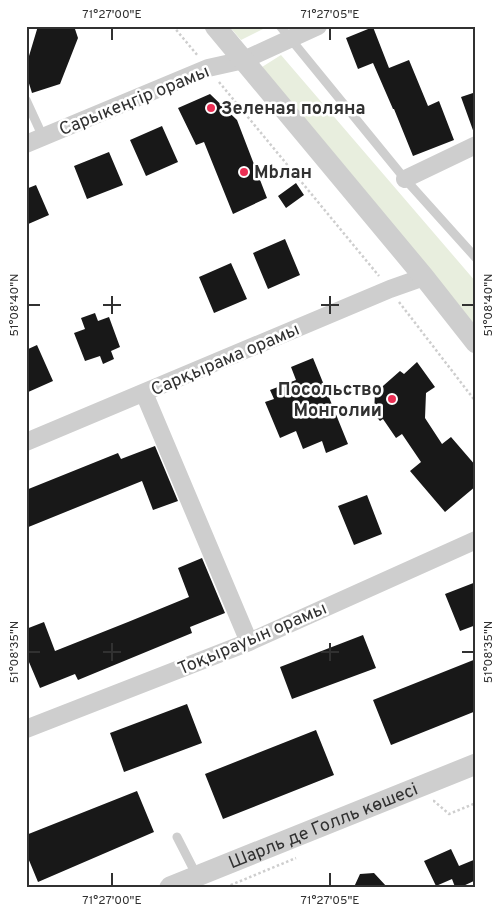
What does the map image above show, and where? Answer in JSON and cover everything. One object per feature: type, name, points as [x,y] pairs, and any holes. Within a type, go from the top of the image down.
[{"type":"street","points":[[215,26],[424,277],[476,343]]},
{"type":"street","name":"Сарыкеңгір орамы","points":[[26,144],[208,68],[244,60],[285,33],[318,26]]},
{"type":"street","points":[[405,179],[476,146]]},
{"type":"street","name":"Сарқырама орамы","points":[[26,442],[390,289],[424,277]]},
{"type":"street","points":[[144,392],[249,642]]},
{"type":"street","name":"Тоқырауын орамы","points":[[26,729],[249,642],[476,540]]},
{"type":"street","name":"Шарль де Голль көшесі","points":[[170,887],[476,764]]},
{"type":"lane","points":[[285,33],[405,179],[476,258]]},
{"type":"lane","points":[[26,100],[42,137]]},
{"type":"lane","points":[[177,837],[198,876]]},
{"type":"path","points":[[173,26],[390,289],[476,402]]},
{"type":"path","points":[[425,804],[434,800],[449,814],[476,803]]},
{"type":"path","points":[[226,887],[298,856]]},
{"type":"green space","points":[[229,26],[264,26],[265,28],[241,40]]},
{"type":"green space","points":[[281,55],[476,282],[476,329],[262,67]]},
{"type":"building","points":[[38,26],[74,26],[78,38],[60,84],[32,93],[26,74],[26,57],[29,56]]},
{"type":"building","points":[[373,27],[389,68],[409,60],[428,106],[439,101],[454,140],[413,156],[373,63],[358,69],[346,38]]},
{"type":"building","points":[[476,92],[476,133],[474,133],[461,97]]},
{"type":"building","points":[[210,94],[237,120],[267,198],[233,214],[204,142],[196,145],[178,108]]},
{"type":"building","points":[[162,126],[178,162],[146,176],[130,140]]},
{"type":"building","points":[[109,152],[123,185],[87,199],[74,166]]},
{"type":"building","points":[[296,183],[304,195],[286,208],[278,196]]},
{"type":"building","points":[[36,185],[49,215],[26,225],[26,189]]},
{"type":"building","points":[[285,239],[300,275],[268,289],[253,253]]},
{"type":"building","points":[[231,263],[247,299],[214,313],[199,277]]},
{"type":"building","points":[[95,313],[98,321],[109,317],[120,347],[111,351],[114,359],[103,364],[100,356],[85,361],[74,333],[85,329],[81,318]]},
{"type":"building","points":[[37,345],[53,381],[26,393],[26,350]]},
{"type":"building","points":[[313,358],[348,444],[326,453],[322,441],[303,449],[296,431],[280,438],[265,402],[274,399],[270,390],[296,380],[291,367]]},
{"type":"building","points":[[417,362],[435,387],[426,393],[425,418],[442,444],[451,437],[476,466],[476,486],[445,512],[410,471],[421,462],[402,434],[396,438],[383,419],[380,421],[374,414],[375,393],[400,371],[404,374]]},
{"type":"building","points":[[155,446],[178,501],[153,510],[142,481],[26,528],[26,490],[118,453],[121,459]]},
{"type":"building","points":[[367,495],[382,534],[354,545],[338,506]]},
{"type":"building","points":[[202,558],[225,613],[190,627],[192,633],[78,680],[75,674],[40,688],[26,655],[26,629],[44,622],[55,651],[128,622],[189,597],[178,568]]},
{"type":"building","points":[[476,582],[476,625],[460,631],[445,594]]},
{"type":"building","points":[[363,635],[376,668],[292,699],[280,667]]},
{"type":"building","points":[[476,659],[476,711],[391,745],[373,700]]},
{"type":"building","points":[[187,704],[202,743],[124,772],[110,733]]},
{"type":"building","points":[[316,730],[334,775],[223,819],[205,774]]},
{"type":"building","points":[[137,791],[154,832],[38,882],[26,853],[26,835]]},
{"type":"building","points":[[451,849],[459,866],[476,859],[476,880],[461,887],[455,887],[452,879],[436,886],[424,861]]},
{"type":"building","points":[[374,873],[387,887],[354,887],[360,874]]},
{"type":"place","name":"Зеленая поляна","points":[[211,108]]},
{"type":"place","name":"Мbлан","points":[[244,172]]},
{"type":"place","name":"Посольство Монголии","points":[[392,399]]}]
